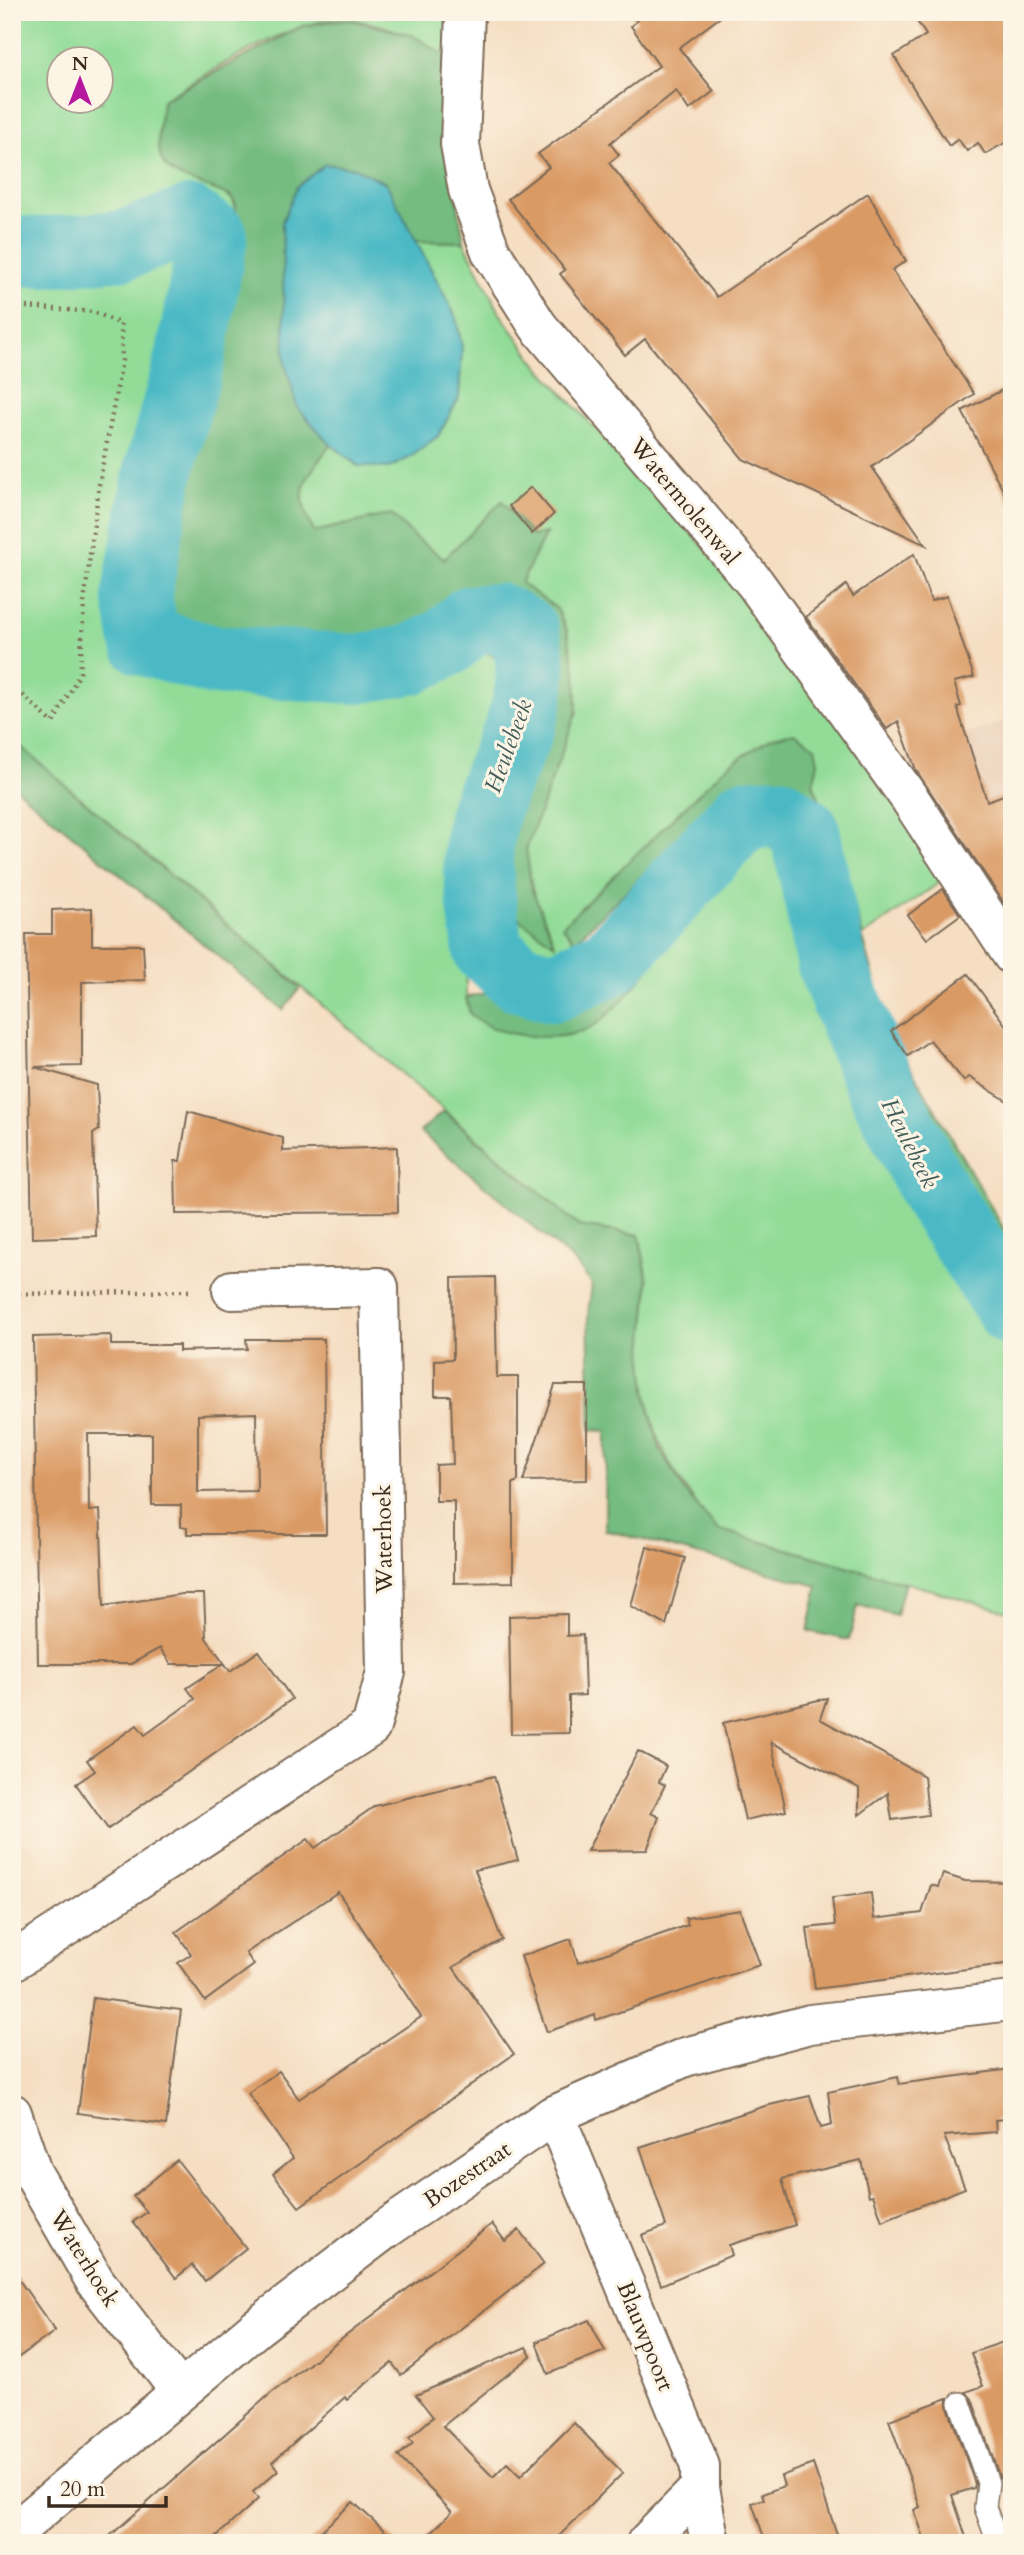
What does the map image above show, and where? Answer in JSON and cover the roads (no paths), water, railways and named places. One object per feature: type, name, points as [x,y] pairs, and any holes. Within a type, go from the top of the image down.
[{"type":"street","name":"Watermolenwal","points":[[465,12],[460,144],[468,190],[491,252],[538,326],[755,583],[910,799],[1012,956]]},
{"type":"street","name":"Waterhoek","points":[[12,1962],[370,1727],[386,1672],[379,1287],[232,1290]]},
{"type":"street","name":"Bozestraat","points":[[12,2534],[179,2390],[386,2229],[552,2116],[685,2057],[810,2024],[1012,2001]]},
{"type":"street","name":"Waterhoek","points":[[12,2113],[32,2172],[95,2281],[179,2390]]},
{"type":"street","name":"Blauwpoort","points":[[552,2116],[564,2137],[700,2466],[700,2488],[710,2543]]},
{"type":"street","points":[[646,2543],[700,2488]]},
{"type":"lane","points":[[960,2403],[988,2483],[985,2507],[998,2543]]},
{"type":"water","points":[[325,164],[355,168],[386,183],[456,317],[462,348],[459,398],[438,436],[411,457],[389,468],[358,466],[330,444],[297,407],[285,362],[282,222],[297,187]]},
{"type":"waterway","name":"Heulebeek","points":[[12,251],[41,252],[124,245],[189,221],[213,237],[190,359],[159,470],[137,594],[145,641],[212,660],[356,669],[410,660],[447,642],[471,620],[499,618],[524,632],[530,658],[527,704],[485,811],[478,863],[488,950],[519,977],[553,987],[610,961],[744,814],[778,812],[805,831],[832,965],[877,1078],[935,1193],[1012,1311]]}]
